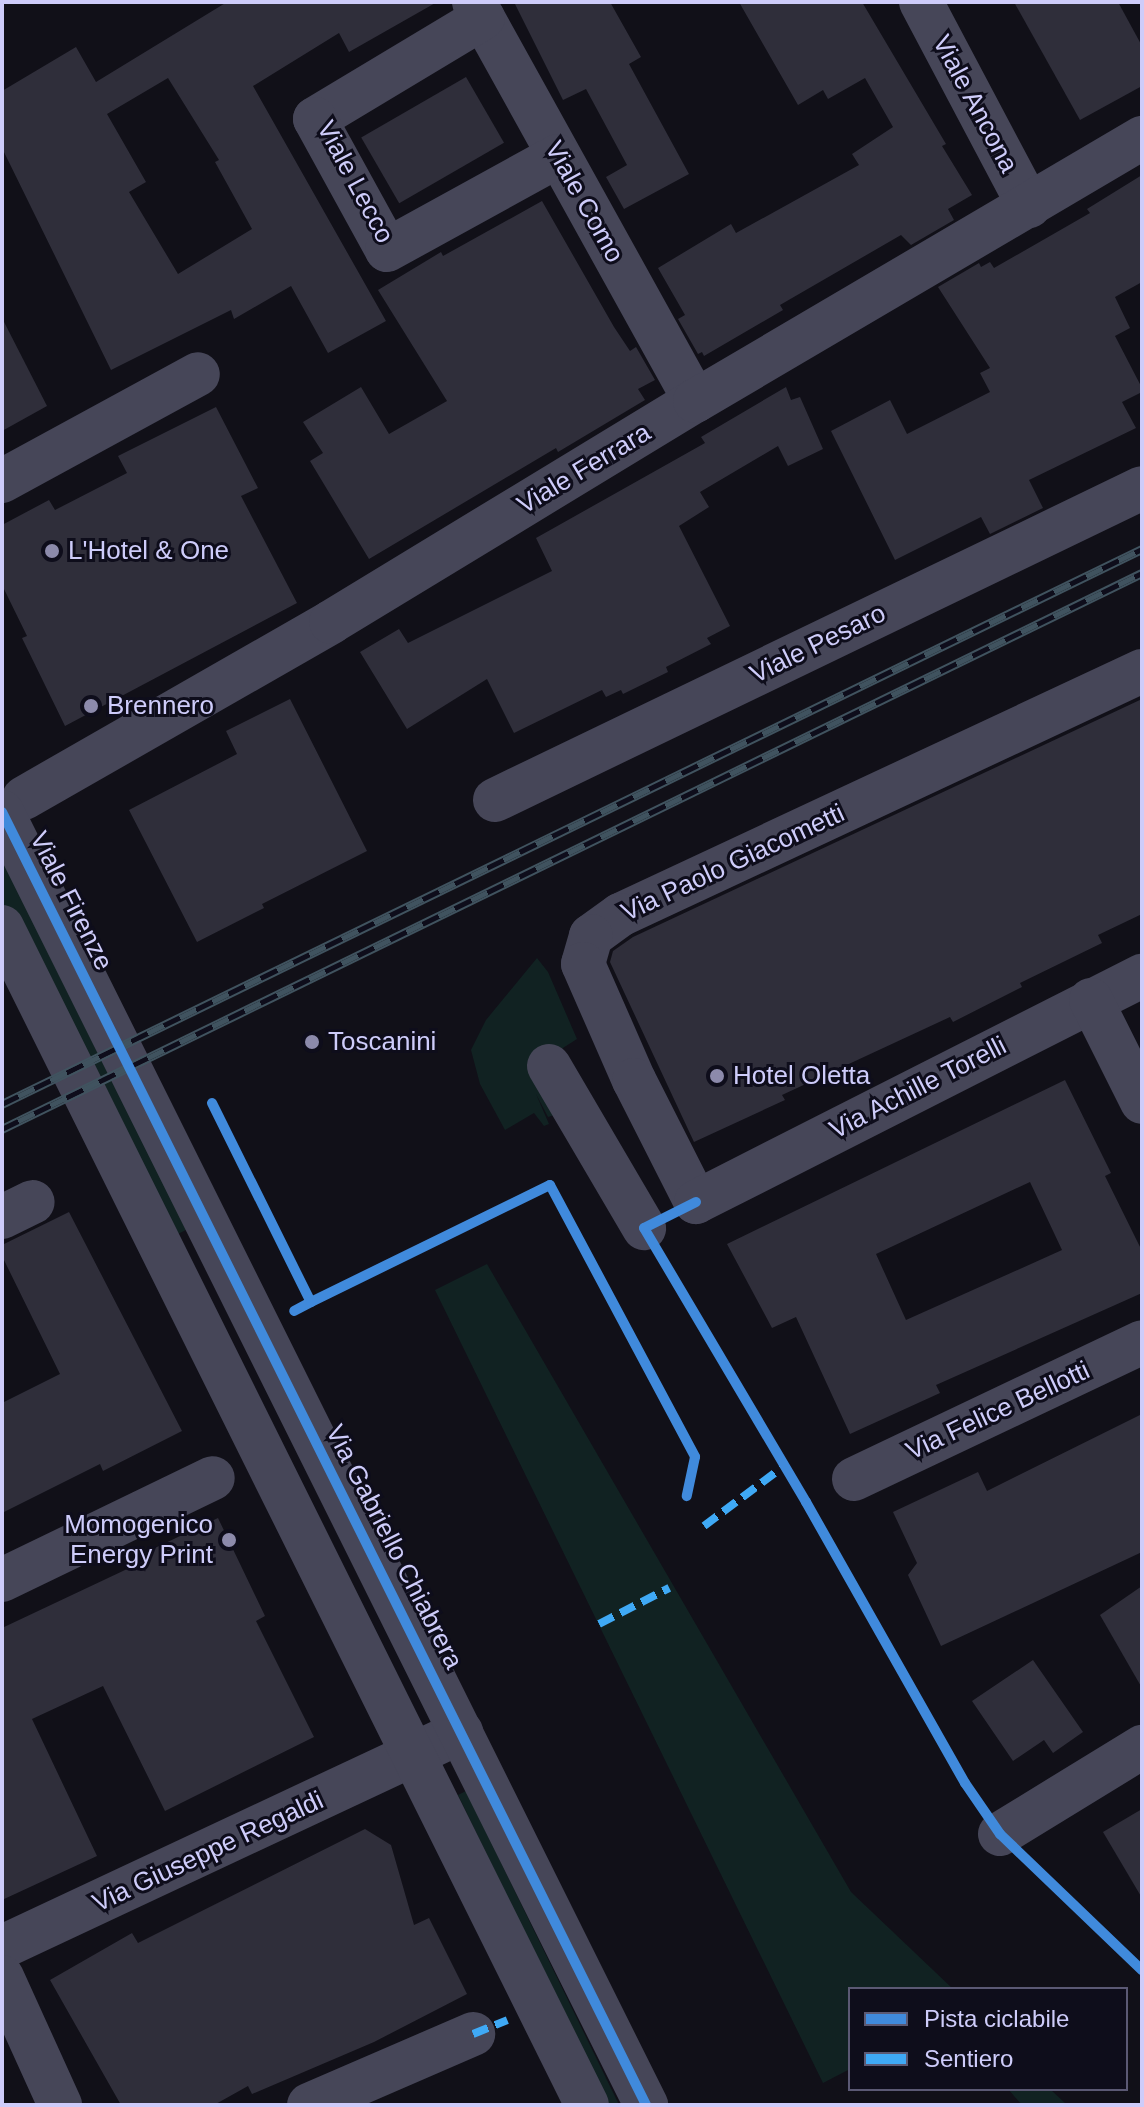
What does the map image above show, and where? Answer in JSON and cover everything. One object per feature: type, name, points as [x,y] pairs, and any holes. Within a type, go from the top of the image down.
[{"type":"street","name":"Viale Ancona","points":[[921,2],[1029,206]]},
{"type":"street","name":"Viale Como","points":[[478,10],[695,401]]},
{"type":"street","name":"Viale Lecco","points":[[478,10],[315,119],[387,250],[558,156]]},
{"type":"street","name":"Viale Ferrara","points":[[13,805],[331,622],[695,401],[1142,138]]},
{"type":"street","points":[[2,481],[198,374]]},
{"type":"street","name":"Viale Pesaro","points":[[495,800],[1142,488]]},
{"type":"street","name":"Via Paolo Giacometti","points":[[696,1202],[634,1080],[583,964],[591,936],[620,915],[1142,671]]},
{"type":"street","name":"Viale Firenze","points":[[13,805],[101,1010]]},
{"type":"street","points":[[2,927],[587,2105]]},
{"type":"street","name":"Via Achille Torelli","points":[[696,1202],[1142,976]]},
{"type":"street","points":[[1091,1000],[1142,1102]]},
{"type":"street","name":"Via Gabriello Chiabrera","points":[[101,1010],[646,2105]]},
{"type":"street","points":[[549,1066],[572,1112],[644,1228]]},
{"type":"street","points":[[572,1112],[634,1080]]},
{"type":"street","name":"Via Felice Bellotti","points":[[854,1479],[1142,1342]]},
{"type":"street","points":[[2,1580],[213,1478]]},
{"type":"street","name":"Via Giuseppe Regaldi","points":[[2,1947],[461,1732]]},
{"type":"street","points":[[1000,1834],[1142,1747]]},
{"type":"street","points":[[2,1977],[60,2105]]},
{"type":"street","points":[[309,2105],[473,2034]]},
{"type":"shaded area","points":[[2,859],[190,1228],[170,1238],[2,907]]},
{"type":"shaded area","points":[[537,958],[548,972],[577,1039],[533,1067],[566,1111],[548,1117],[536,1094],[549,1124],[544,1126],[534,1113],[505,1130],[480,1084],[471,1050],[486,1020]]},
{"type":"shaded area","points":[[487,1264],[851,1892],[951,1987],[848,1987],[848,2070],[823,2083],[435,1290]]},
{"type":"shaded area","points":[[466,1791],[619,2105],[609,2105],[458,1795]]},
{"type":"shaded area","points":[[1010,2091],[1052,2091],[1067,2105],[1022,2105]]},
{"type":"building","points":[[227,2],[437,2],[349,52],[339,33],[253,86],[386,321],[328,353],[291,286],[234,319],[231,310],[111,370],[2,148],[2,91],[76,47],[96,82]],"holes":[[[168,78],[219,160],[215,162],[252,229],[178,274],[129,192],[146,182],[107,114]]]},
{"type":"building","points":[[514,2],[610,2],[641,57],[629,64],[689,174],[624,209],[606,177],[627,165],[586,89],[563,100]]},
{"type":"building","points":[[739,2],[862,2],[946,144],[942,146],[972,195],[948,209],[954,220],[911,245],[901,235],[780,305],[783,310],[704,356],[702,352],[698,354],[678,319],[685,315],[658,268],[731,224],[736,233],[859,165],[852,154],[893,127],[865,78],[828,99],[823,90],[798,105]]},
{"type":"building","points":[[1014,2],[1118,2],[1142,46],[1142,86],[1080,120]]},
{"type":"building","points":[[466,77],[504,143],[399,203],[361,138]]},
{"type":"building","points":[[1142,175],[1142,282],[1115,297],[1130,328],[1115,336],[1142,388],[1142,392],[1122,402],[1136,428],[1029,480],[1043,508],[990,534],[981,517],[895,560],[831,431],[890,400],[907,434],[990,392],[980,373],[990,368],[938,287],[979,263],[981,267],[990,262],[994,268],[1090,213],[1087,209]]},
{"type":"building","points":[[542,201],[614,327],[630,351],[636,347],[655,380],[638,389],[645,400],[558,452],[556,448],[369,559],[310,461],[323,453],[303,422],[361,387],[389,434],[447,401],[378,290],[441,252],[443,256]]},
{"type":"building","points":[[2,318],[47,406],[2,431]]},
{"type":"building","points":[[786,387],[791,400],[800,397],[823,449],[788,466],[778,446],[700,492],[709,507],[679,526],[730,626],[707,638],[711,644],[666,667],[668,672],[623,694],[621,690],[606,697],[602,690],[514,733],[487,679],[407,729],[360,652],[399,629],[408,643],[552,571],[536,538],[705,443],[701,437]]},
{"type":"building","points":[[216,407],[258,488],[241,496],[297,603],[65,726],[22,638],[27,636],[2,585],[2,525],[49,500],[55,510],[127,473],[118,456]]},
{"type":"building","points":[[290,699],[367,851],[262,904],[264,908],[197,942],[129,810],[237,754],[226,731]]},
{"type":"building","points":[[1142,699],[1142,914],[1098,935],[1102,943],[1020,983],[1022,987],[953,1022],[950,1017],[782,1095],[785,1100],[694,1142],[610,962],[613,951],[633,937]]},
{"type":"building","points":[[1065,1080],[1111,1173],[1105,1176],[1142,1251],[1142,1293],[936,1385],[940,1393],[850,1434],[796,1317],[772,1328],[727,1244]],"holes":[[[1030,1182],[1062,1250],[906,1320],[876,1254]]]},
{"type":"building","points":[[69,1212],[182,1431],[103,1471],[100,1464],[2,1513],[2,1403],[60,1374],[2,1256],[2,1245]]},
{"type":"building","points":[[1142,1414],[1142,1552],[941,1646],[908,1575],[917,1563],[893,1512],[978,1472],[987,1491]]},
{"type":"building","points":[[218,1518],[265,1616],[256,1621],[314,1737],[165,1811],[103,1686],[32,1719],[97,1856],[2,1900],[2,1628],[142,1562],[138,1556]]},
{"type":"building","points":[[1142,1586],[1142,1688],[1100,1615]]},
{"type":"building","points":[[1033,1660],[1083,1732],[1053,1753],[1044,1740],[1013,1761],[972,1701]]},
{"type":"building","points":[[1142,1809],[1142,1898],[1103,1832]]},
{"type":"building","points":[[365,1829],[391,1845],[414,1925],[429,1918],[467,1994],[374,2042],[252,2094],[248,2086],[214,2105],[121,2105],[50,1980],[132,1933],[138,1943]]},
{"type":"railway","points":[[2,1104],[1142,549]]},
{"type":"railway","points":[[2,1129],[1142,573]]},
{"type":"marked path","points":[[704,1526],[784,1466]]},
{"type":"marked path","points":[[599,1624],[669,1588]]},
{"type":"marked path","points":[[473,2034],[507,2020]]},
{"type":"cycle path","points":[[2,812],[646,2105]]},
{"type":"cycle path","points":[[212,1103],[311,1302],[294,1311]]},
{"type":"cycle path","points":[[311,1302],[550,1185],[695,1457],[687,1496]]},
{"type":"cycle path","points":[[696,1202],[644,1228],[806,1502],[965,1783],[1000,1834],[1142,1970]]},
{"type":"place","name":"L'Hotel & One","points":[[52,551]]},
{"type":"place","name":"Brennero","points":[[91,706]]},
{"type":"place","name":"Toscanini","points":[[312,1042]]},
{"type":"place","name":"Hotel Oletta","points":[[717,1076]]},
{"type":"place","name":"Momogenico Energy Print","points":[[229,1540]]}]
